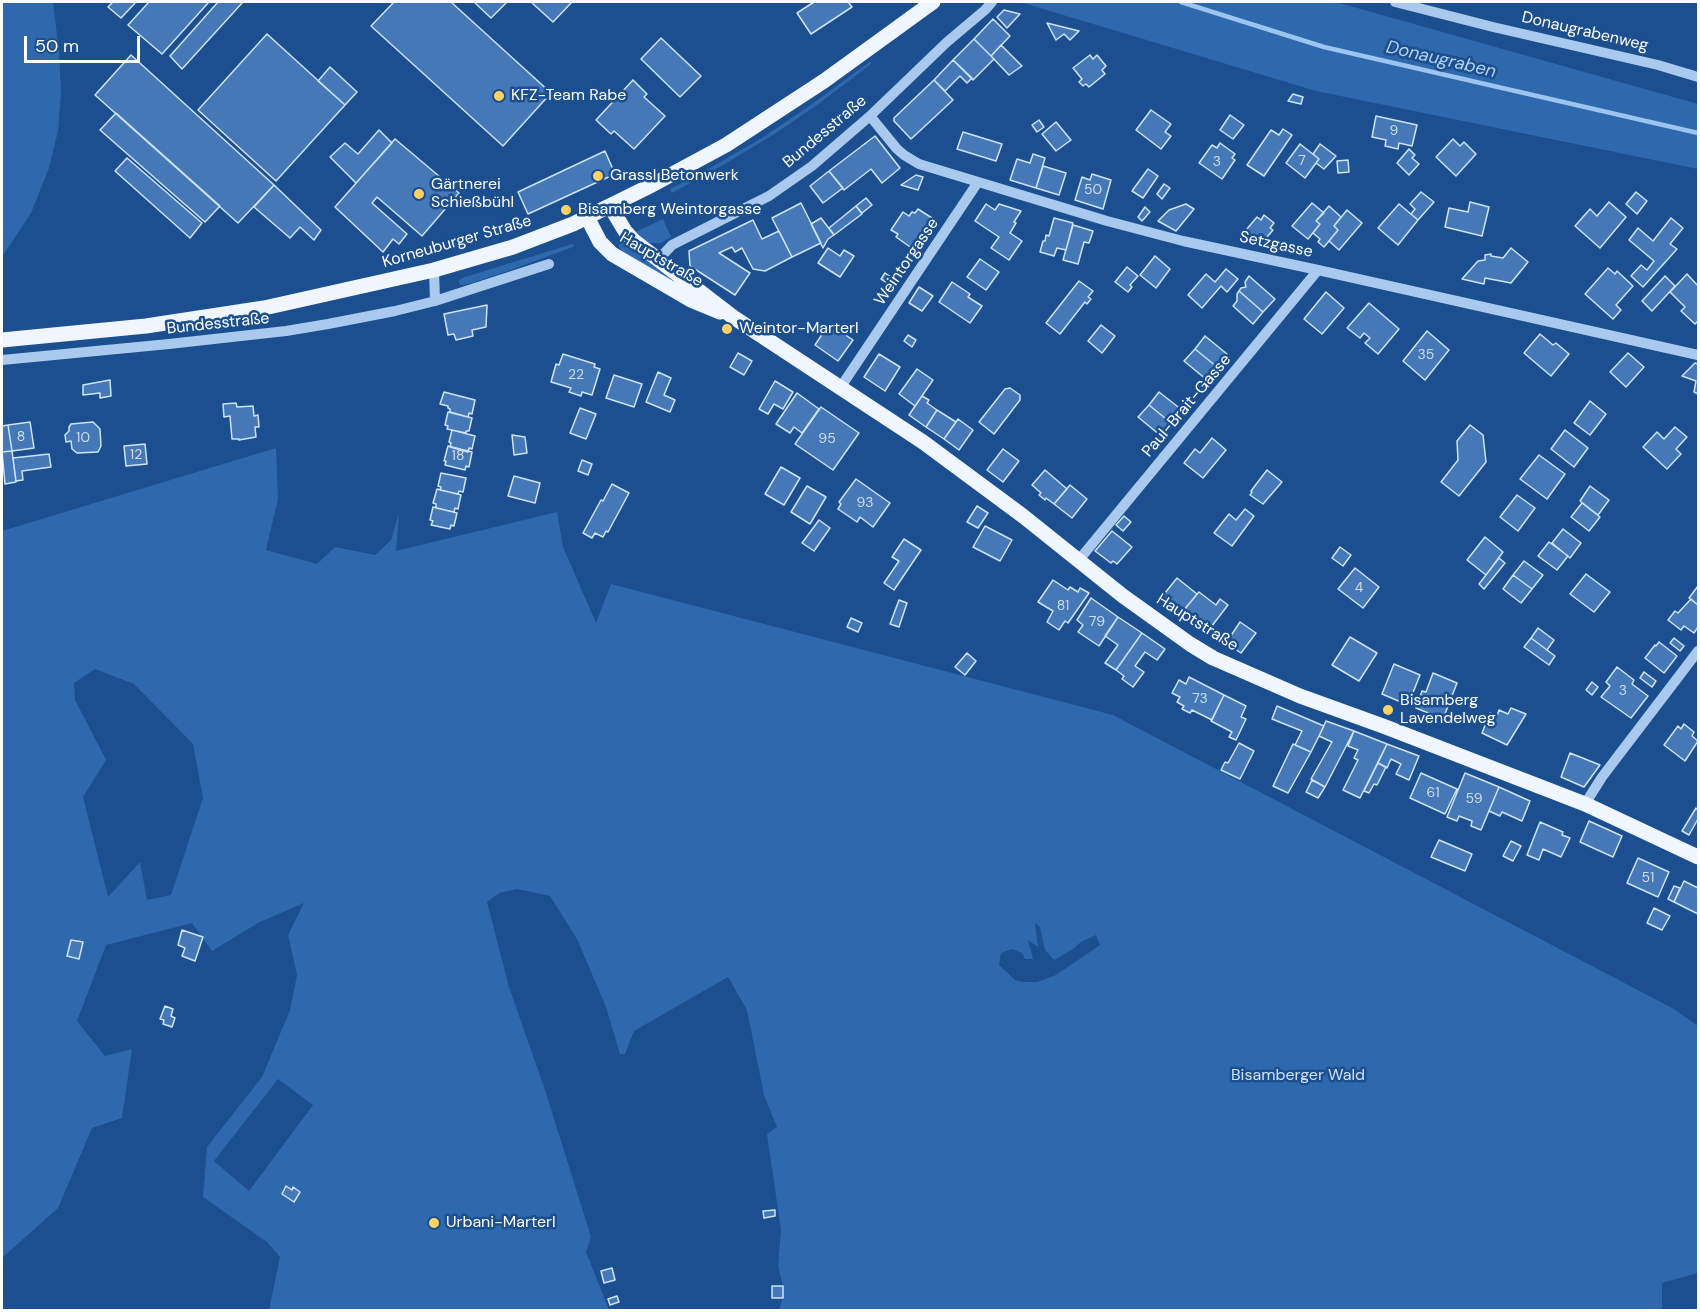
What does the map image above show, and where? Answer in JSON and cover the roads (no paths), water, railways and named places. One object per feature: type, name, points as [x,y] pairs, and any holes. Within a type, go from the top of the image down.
[{"type":"main road","name":"Korneuburger Straße","points":[[2,340],[134,328],[315,298],[434,270],[513,247],[610,206],[757,126],[824,81],[933,2]]},
{"type":"main road","name":"Hauptstraße","points":[[610,206],[629,236],[658,260],[733,316],[923,442],[1023,516],[1169,631],[1213,658],[1299,696],[1585,804],[1698,857]]},
{"type":"main road","name":"Hauptstraße","points":[[587,217],[600,242],[612,254],[691,300],[733,316]]},
{"type":"street","name":"Bundesstraße","points":[[658,260],[682,239],[770,196],[812,166],[870,116],[992,2]]},
{"type":"street","name":"Donaugrabenweg","points":[[1395,2],[1658,65],[1698,77]]},
{"type":"street","name":"Setzgasse","points":[[870,116],[897,149],[920,164],[1107,221],[1173,239],[1698,355]]},
{"type":"street","name":"Weintorgasse","points":[[840,388],[978,182]]},
{"type":"street","name":"Bundesstraße","points":[[2,360],[286,331],[396,311],[435,301],[549,264]]},
{"type":"street","points":[[434,270],[435,301]]},
{"type":"street","name":"Paul-Brait-Gasse","points":[[1078,561],[1318,270]]},
{"type":"street","points":[[1585,804],[1602,777],[1698,651]]},
{"type":"waterway","name":"Donaugraben","points":[[1181,2],[1324,47],[1698,133]]},
{"type":"place","name":"KFZ-Team Rabe","points":[[499,96]]},
{"type":"place","name":"Grassl Betonwerk","points":[[598,176]]},
{"type":"place","name":"Gärtnerei Schießbühl","points":[[419,194]]},
{"type":"place","name":"Bisamberg Weintorgasse","points":[[566,210]]},
{"type":"place","name":"Weintor-Marterl","points":[[727,329]]},
{"type":"place","name":"Bisamberg Lavendelweg","points":[[1388,710]]},
{"type":"place","name":"Urbani-Marterl","points":[[434,1223]]},
{"type":"park label","name":"Bisamberger Wald","points":[[1298,1076]]}]
